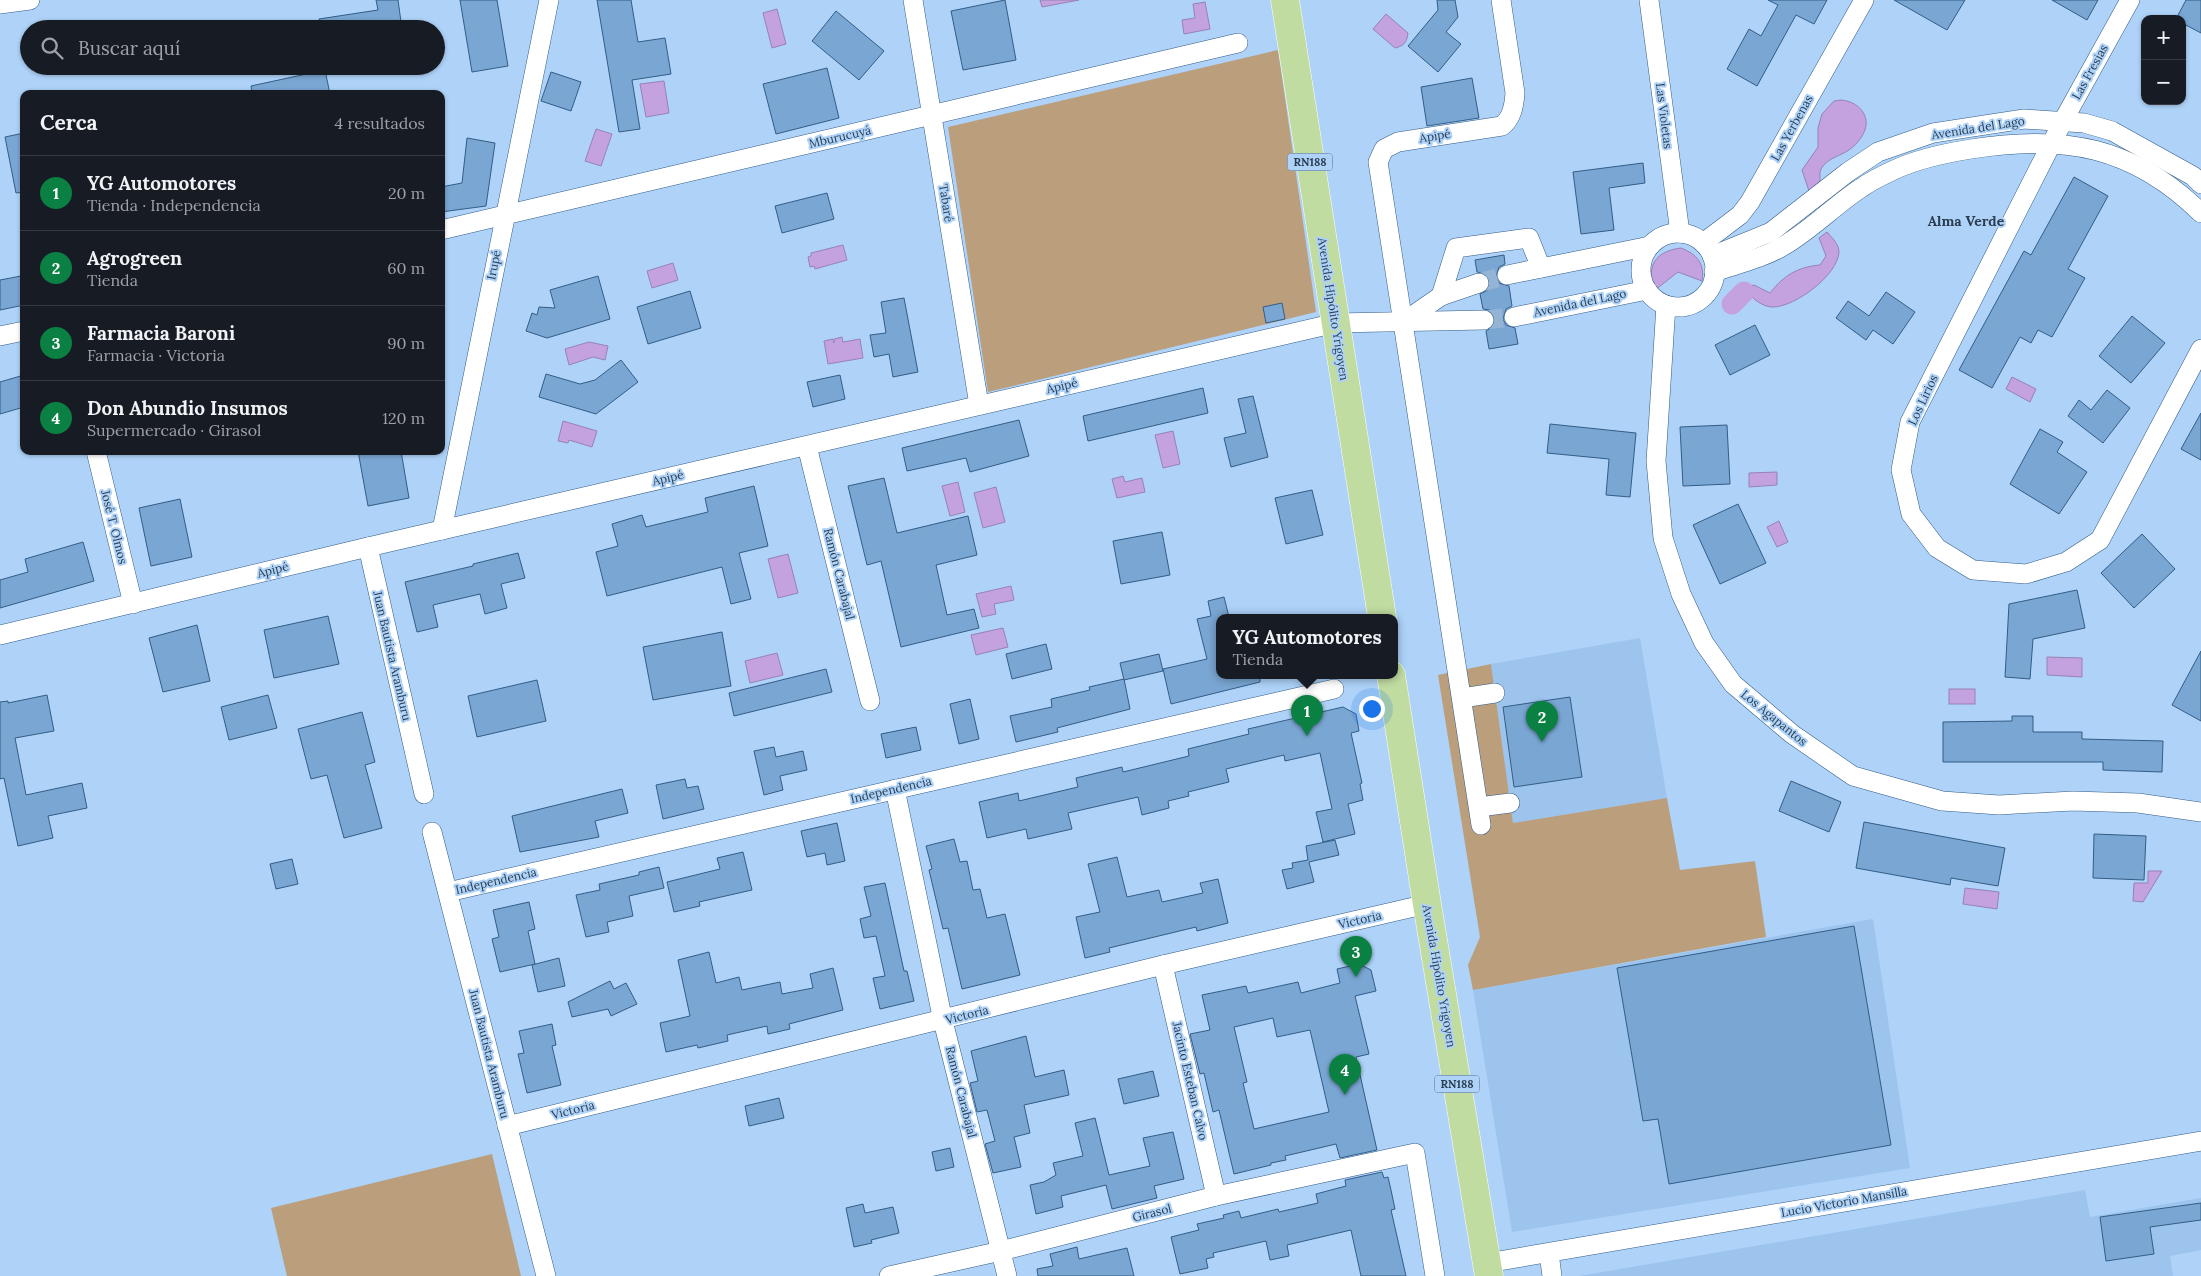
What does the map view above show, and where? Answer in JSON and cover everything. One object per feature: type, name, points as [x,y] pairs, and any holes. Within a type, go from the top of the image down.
[{"type":"main road","name":"Avenida Hipólito Yrigoyen","points":[[1285,0],[1382,614]]},
{"type":"main road","name":"Avenida Hipólito Yrigoyen","points":[[1392,679],[1488,1269]]},
{"type":"street","points":[[0,4],[30,0]]},
{"type":"street","name":"Irupé","points":[[442,530],[504,214],[549,0]]},
{"type":"street","name":"Tabaré","points":[[914,0],[979,405]]},
{"type":"street","name":"Apipé","points":[[1402,323],[1378,162],[1384,149],[1398,142],[1502,126],[1511,115],[1515,94],[1501,0]]},
{"type":"street","name":"Las Violetas","points":[[1649,0],[1680,233]]},
{"type":"street","name":"Las Yerbenas","points":[[1710,257],[1750,202],[1864,0]]},
{"type":"street","name":"Las Fresias","points":[[2051,145],[2130,0]]},
{"type":"street","name":"Mburucuyá","points":[[445,229],[1238,44]]},
{"type":"street","name":"Avenida del Lago","points":[[1710,257],[1765,236],[1848,172],[1878,152],[1933,133],[2024,119],[2063,120],[2112,130],[2193,176],[2201,184]]},
{"type":"street","name":"Avenida del Lago","points":[[1710,257],[1786,245],[1861,188],[1896,169],[1949,152],[1997,144],[2023,142],[2051,145],[2074,144],[2110,154],[2140,166],[2180,192],[2201,213]]},
{"type":"street","name":"Los Lirios","points":[[2051,145],[1910,422],[1901,470],[1911,514],[1937,548],[1973,570],[2026,574],[2066,562],[2100,540],[2201,349]]},
{"type":"street","points":[[1680,233],[1696,237],[1710,257],[1712,283],[1698,300],[1688,305],[1666,305],[1655,299],[1647,290],[1641,272],[1644,254],[1658,238],[1668,234],[1680,233]]},
{"type":"street","points":[[1441,296],[1456,248],[1529,238],[1542,268]]},
{"type":"street","points":[[1507,275],[1650,246]]},
{"type":"street","points":[[1402,323],[1441,296],[1479,283]]},
{"type":"street","name":"Avenida del Lago","points":[[1514,317],[1647,290]]},
{"type":"street","name":"Los Agapantos","points":[[1666,305],[1656,461],[1663,538],[1680,594],[1704,643],[1733,684],[1792,734],[1853,776],[1942,801],[1999,805],[2073,801],[2138,803],[2201,812]]},
{"type":"street","points":[[1336,323],[1484,320]]},
{"type":"street","name":"Apipé","points":[[0,636],[368,547],[1336,323]]},
{"type":"street","points":[[1402,323],[1480,816],[1510,803]]},
{"type":"street","points":[[0,336],[20,332]]},
{"type":"street","name":"Ramón Carabajal","points":[[807,446],[870,701]]},
{"type":"street","name":"José T. Olmos","points":[[97,455],[133,604]]},
{"type":"street","name":"Juan Bautista Aramburu","points":[[368,547],[424,794]]},
{"type":"street","name":"Independencia","points":[[448,892],[1334,689]]},
{"type":"street","points":[[1462,698],[1495,693]]},
{"type":"street","name":"Ramón Carabajal","points":[[895,790],[943,1020],[1007,1276]]},
{"type":"street","name":"Juan Bautista Aramburu","points":[[432,832],[546,1276]]},
{"type":"street","name":"Victoria","points":[[507,1126],[1163,965],[1427,904]]},
{"type":"street","name":"Jacinto Esteban Calvo","points":[[1163,965],[1216,1196]]},
{"type":"street","name":"Lucio Victorio Mansilla","points":[[1488,1269],[1548,1252],[2201,1141]]},
{"type":"street","name":"Girasol","points":[[889,1276],[1001,1251],[1216,1196],[1415,1153],[1435,1276]]},
{"type":"street","points":[[1548,1252],[1552,1276]]},
{"type":"shaded area","points":[[1040,0],[1079,0],[1042,7]]},
{"type":"shaded area","points":[[1205,2],[1210,29],[1184,34],[1182,20],[1195,18],[1193,4]]},
{"type":"shaded area","points":[[777,9],[786,44],[772,48],[763,13]]},
{"type":"shaded area","points":[[1386,14],[1408,33],[1403,45],[1395,48],[1373,29]]},
{"type":"shaded area","points":[[1278,50],[1316,312],[988,392],[948,127]]},
{"type":"shaded area","points":[[664,81],[669,113],[646,117],[640,84]]},
{"type":"shaded area","points":[[1834,101],[1848,101],[1860,108],[1866,119],[1865,129],[1853,147],[1825,163],[1820,171],[1820,181],[1809,191],[1802,170],[1818,147],[1818,128],[1822,114]]},
{"type":"shaded area","points":[[596,129],[612,134],[601,166],[585,161]]},
{"type":"shaded area","points":[[1827,232],[1839,249],[1837,261],[1823,280],[1814,288],[1803,296],[1782,306],[1767,306],[1752,297],[1746,298],[1743,289],[1754,285],[1770,293],[1792,273],[1820,265],[1826,256],[1819,238]]},
{"type":"shaded area","points":[[843,245],[847,260],[815,269],[814,266],[810,267],[808,257],[811,256],[811,253]]},
{"type":"shaded area","points":[[1681,248],[1699,260],[1703,275],[1702,281],[1678,272],[1655,290],[1651,274],[1655,261],[1665,252]]},
{"type":"shaded area","points":[[673,263],[678,280],[652,288],[647,271]]},
{"type":"shaded area","points":[[842,337],[843,342],[860,339],[863,358],[828,364],[824,341],[833,339],[834,343],[834,339]]},
{"type":"shaded area","points":[[589,342],[608,346],[605,360],[593,357],[569,365],[565,349]]},
{"type":"shaded area","points":[[2012,377],[2036,389],[2030,402],[2006,389]]},
{"type":"shaded area","points":[[563,421],[597,431],[592,447],[569,440],[568,443],[558,441]]},
{"type":"shaded area","points":[[1173,431],[1180,464],[1163,468],[1155,435]]},
{"type":"shaded area","points":[[1777,472],[1777,485],[1749,487],[1749,473]]},
{"type":"shaded area","points":[[1123,476],[1125,482],[1142,478],[1145,492],[1117,498],[1112,479]]},
{"type":"shaded area","points":[[958,482],[965,512],[950,516],[942,486]]},
{"type":"shaded area","points":[[996,487],[1005,522],[983,528],[974,493]]},
{"type":"shaded area","points":[[1779,521],[1788,542],[1777,547],[1767,527]]},
{"type":"shaded area","points":[[788,554],[798,593],[778,598],[768,559]]},
{"type":"shaded area","points":[[1011,586],[1014,600],[994,604],[996,614],[982,617],[976,594]]},
{"type":"shaded area","points":[[1003,628],[1008,647],[976,655],[971,635]]},
{"type":"shaded area","points":[[1640,638],[1667,798],[1513,823],[1491,664]]},
{"type":"shaded area","points":[[777,653],[783,675],[750,683],[745,661]]},
{"type":"shaded area","points":[[2047,657],[2082,658],[2082,677],[2047,675]]},
{"type":"shaded area","points":[[1491,664],[1513,823],[1667,798],[1680,870],[1755,861],[1766,937],[1473,990],[1468,965],[1480,937],[1438,675]]},
{"type":"shaded area","points":[[1949,689],[1975,689],[1975,704],[1949,704]]},
{"type":"shaded area","points":[[2148,871],[2162,871],[2143,902],[2133,901],[2134,883],[2148,883]]},
{"type":"shaded area","points":[[1965,888],[1999,892],[1997,909],[1963,904]]},
{"type":"shaded area","points":[[1873,919],[1910,1168],[1512,1232],[1473,990]]},
{"type":"shaded area","points":[[492,1154],[521,1276],[287,1276],[271,1208]]},
{"type":"shaded area","points":[[2085,1190],[2090,1217],[2201,1198],[2201,1250],[2170,1256],[2173,1276],[1579,1276]]},
{"type":"building","points":[[376,0],[398,0],[401,20],[319,20],[319,19],[378,10]]},
{"type":"building","points":[[460,0],[497,0],[508,66],[472,72]]},
{"type":"building","points":[[597,0],[631,0],[638,42],[665,38],[671,74],[632,80],[640,129],[619,132]]},
{"type":"building","points":[[1005,0],[1016,60],[963,70],[951,11]]},
{"type":"building","points":[[1437,0],[1455,0],[1458,17],[1446,32],[1461,44],[1438,72],[1408,46],[1438,10]]},
{"type":"building","points":[[1768,0],[1827,0],[1814,24],[1796,15],[1757,86],[1727,69],[1749,29],[1761,36],[1778,5]]},
{"type":"building","points":[[1894,0],[1965,0],[1947,30]]},
{"type":"building","points":[[2052,0],[2098,0],[2087,20]]},
{"type":"building","points":[[2186,0],[2201,0],[2201,33],[2186,25],[2186,15],[2178,15]]},
{"type":"building","points":[[836,11],[884,51],[859,80],[812,41]]},
{"type":"building","points":[[827,68],[839,118],[776,134],[763,84]]},
{"type":"building","points":[[551,72],[581,82],[571,111],[541,101]]},
{"type":"building","points":[[302,75],[326,75],[329,90],[252,90],[251,86]]},
{"type":"building","points":[[1472,78],[1479,118],[1427,126],[1421,87]]},
{"type":"building","points":[[20,134],[20,192],[16,193],[5,137]]},
{"type":"building","points":[[467,138],[495,143],[486,206],[445,211],[445,186],[462,183]]},
{"type":"building","points":[[1643,163],[1645,183],[1609,188],[1614,230],[1581,234],[1573,172]]},
{"type":"building","points":[[2074,177],[2108,196],[2068,269],[2085,278],[2052,337],[2038,330],[2031,343],[2020,337],[1992,388],[1959,370],[2024,251],[2031,255]]},
{"type":"building","points":[[827,193],[834,219],[782,233],[775,206]]},
{"type":"building","points":[[1504,255],[1505,264],[1499,267],[1496,277],[1499,283],[1509,286],[1512,306],[1506,309],[1503,319],[1506,325],[1515,328],[1518,344],[1489,349],[1486,331],[1494,326],[1495,319],[1490,310],[1483,309],[1480,294],[1488,290],[1490,280],[1486,274],[1477,272],[1475,260]]},
{"type":"building","points":[[20,276],[20,306],[0,310],[0,280]]},
{"type":"building","points":[[598,276],[610,319],[547,338],[526,331],[532,313],[537,315],[539,307],[555,308],[550,290]]},
{"type":"building","points":[[690,291],[701,328],[648,344],[637,307]]},
{"type":"building","points":[[1886,292],[1915,312],[1893,344],[1873,330],[1866,340],[1836,318],[1848,301],[1869,316]]},
{"type":"building","points":[[904,298],[918,372],[893,377],[889,354],[874,357],[870,335],[886,333],[881,302]]},
{"type":"building","points":[[1282,303],[1285,319],[1266,323],[1263,307]]},
{"type":"building","points":[[2132,316],[2165,343],[2131,383],[2099,356]]},
{"type":"building","points":[[1755,325],[1770,355],[1730,375],[1715,345]]},
{"type":"building","points":[[621,360],[638,382],[596,414],[539,397],[546,374],[580,384],[595,380]]},
{"type":"building","points":[[840,375],[845,399],[813,407],[807,382]]},
{"type":"building","points":[[20,376],[20,408],[0,414],[0,382]]},
{"type":"building","points":[[1203,388],[1208,413],[1088,441],[1083,416]]},
{"type":"building","points":[[2107,390],[2130,408],[2103,443],[2068,416],[2079,400],[2091,410]]},
{"type":"building","points":[[1253,396],[1268,457],[1231,467],[1224,438],[1246,433],[1238,399]]},
{"type":"building","points":[[2201,413],[2201,460],[2181,449]]},
{"type":"building","points":[[1019,420],[1029,456],[970,472],[966,458],[907,471],[902,448]]},
{"type":"building","points":[[1550,424],[1636,433],[1630,497],[1606,495],[1609,459],[1547,453]]},
{"type":"building","points":[[1727,425],[1730,484],[1683,486],[1680,427]]},
{"type":"building","points":[[2040,429],[2063,442],[2057,452],[2087,472],[2059,514],[2010,484]]},
{"type":"building","points":[[359,455],[402,455],[409,498],[368,506]]},
{"type":"building","points":[[884,478],[897,533],[968,516],[977,555],[936,565],[947,615],[974,609],[979,628],[901,647],[881,561],[867,565],[848,486]]},
{"type":"building","points":[[754,486],[768,546],[739,553],[751,599],[731,604],[722,567],[607,596],[596,552],[618,546],[612,524],[642,515],[646,527],[708,512],[705,498]]},
{"type":"building","points":[[1312,490],[1323,535],[1286,544],[1275,498]]},
{"type":"building","points":[[180,499],[192,557],[151,566],[139,508]]},
{"type":"building","points":[[1738,504],[1766,563],[1720,584],[1693,525]]},
{"type":"building","points":[[1162,532],[1170,575],[1121,584],[1113,541]]},
{"type":"building","points":[[2142,534],[2175,569],[2134,608],[2101,573]]},
{"type":"building","points":[[83,542],[94,581],[0,608],[0,580],[28,572],[25,559]]},
{"type":"building","points":[[518,553],[525,578],[501,584],[507,608],[485,614],[480,594],[433,605],[438,627],[417,632],[405,582]]},
{"type":"building","points":[[2077,590],[2085,628],[2033,639],[2030,679],[2005,677],[2009,604]]},
{"type":"building","points":[[1224,597],[1228,614],[1216,614],[1216,679],[1260,679],[1260,682],[1171,704],[1163,669],[1207,659],[1197,619],[1211,616],[1208,601]]},
{"type":"building","points":[[328,616],[339,664],[274,678],[264,630]]},
{"type":"building","points":[[197,625],[210,681],[163,692],[149,638]]},
{"type":"building","points":[[722,632],[731,686],[653,700],[643,647]]},
{"type":"building","points":[[1046,644],[1052,669],[1012,679],[1006,654]]},
{"type":"building","points":[[2201,651],[2201,721],[2172,705]]},
{"type":"building","points":[[1159,654],[1163,671],[1124,680],[1120,663]]},
{"type":"building","points":[[826,669],[832,692],[734,716],[729,693]]},
{"type":"building","points":[[1124,679],[1130,709],[1057,728],[1058,732],[1016,742],[1010,716],[1052,707],[1051,699],[1090,690],[1089,687]]},
{"type":"building","points":[[537,680],[546,721],[477,737],[468,696]]},
{"type":"building","points":[[47,695],[54,731],[15,738],[26,795],[82,783],[87,808],[48,816],[53,838],[18,846],[4,778],[0,779],[0,702],[8,701],[8,703]]},
{"type":"building","points":[[268,695],[277,728],[229,740],[221,707]]},
{"type":"building","points":[[1570,697],[1582,777],[1514,787],[1503,707]]},
{"type":"building","points":[[970,699],[979,739],[959,744],[950,704]]},
{"type":"building","points":[[1343,707],[1356,714],[1359,731],[1351,733],[1362,783],[1360,784],[1363,800],[1348,804],[1355,834],[1323,842],[1316,812],[1332,809],[1320,753],[1285,761],[1284,755],[1226,769],[1229,782],[1188,792],[1189,796],[1168,801],[1169,808],[1142,815],[1138,797],[1068,813],[1072,829],[1028,839],[1026,829],[987,838],[979,802],[1018,793],[1019,801],[1078,787],[1076,778],[1122,767],[1123,772],[1189,756],[1188,749],[1249,734],[1248,729]]},
{"type":"building","points":[[362,712],[375,762],[365,765],[382,828],[344,838],[327,775],[311,779],[298,729]]},
{"type":"building","points":[[2012,716],[2033,716],[2033,732],[2082,732],[2082,739],[2163,741],[2162,772],[2103,770],[2103,762],[1943,762],[1943,722],[2012,721]]},
{"type":"building","points":[[916,727],[921,750],[886,758],[881,734]]},
{"type":"building","points":[[774,747],[776,757],[803,751],[807,770],[780,776],[783,790],[764,795],[754,751]]},
{"type":"building","points":[[685,779],[687,788],[698,786],[704,809],[663,819],[656,785]]},
{"type":"building","points":[[1791,781],[1841,802],[1829,832],[1779,811]]},
{"type":"building","points":[[622,789],[628,813],[595,821],[599,837],[520,852],[512,816]]},
{"type":"building","points":[[1864,822],[2005,848],[1998,886],[1951,878],[1950,885],[1856,868]]},
{"type":"building","points":[[837,823],[845,861],[827,865],[825,853],[807,857],[801,831]]},
{"type":"building","points":[[2094,834],[2146,836],[2144,880],[2093,878]]},
{"type":"building","points":[[954,839],[960,862],[967,861],[973,890],[980,889],[987,918],[1005,914],[1020,975],[962,989],[948,928],[943,929],[929,870],[932,869],[926,846]]},
{"type":"building","points":[[1335,840],[1339,855],[1309,862],[1314,882],[1287,889],[1282,870],[1293,868],[1292,863],[1308,860],[1306,846]]},
{"type":"building","points":[[743,852],[752,890],[699,902],[700,906],[674,912],[667,882],[720,869],[717,858]]},
{"type":"building","points":[[1117,857],[1127,897],[1159,890],[1162,902],[1203,893],[1200,883],[1218,879],[1228,923],[1197,931],[1196,927],[1109,948],[1110,952],[1085,958],[1076,917],[1100,912],[1088,864]]},
{"type":"building","points":[[292,859],[298,884],[276,889],[270,864]]},
{"type":"building","points":[[659,867],[664,888],[629,896],[633,916],[607,922],[609,932],[586,937],[576,895],[600,890],[599,884],[639,875],[639,872]]},
{"type":"building","points":[[885,883],[904,971],[907,971],[914,1001],[880,1009],[873,978],[885,976],[876,936],[864,938],[860,919],[871,916],[864,887]]},
{"type":"building","points":[[529,902],[535,929],[528,931],[535,964],[500,972],[492,939],[499,937],[493,910]]},
{"type":"building","points":[[1854,926],[1891,1145],[1669,1184],[1658,1119],[1643,1121],[1617,968]]},
{"type":"building","points":[[709,952],[716,983],[739,977],[742,990],[780,982],[782,994],[813,988],[810,974],[833,968],[843,1010],[789,1024],[790,1029],[768,1034],[767,1026],[727,1035],[728,1041],[698,1048],[697,1045],[666,1052],[660,1023],[690,1016],[678,960]]},
{"type":"building","points":[[559,958],[565,986],[538,992],[532,965]]},
{"type":"building","points":[[1359,964],[1371,970],[1376,991],[1355,996],[1369,1054],[1356,1057],[1377,1150],[1340,1158],[1336,1144],[1285,1156],[1286,1160],[1234,1174],[1219,1110],[1213,1112],[1204,1073],[1200,1074],[1190,1034],[1210,1030],[1202,995],[1246,986],[1248,993],[1298,982],[1301,993],[1340,983],[1337,969]],"holes":[[[1273,1018],[1277,1037],[1310,1030],[1329,1112],[1254,1129],[1243,1083],[1247,1082],[1234,1027]]]},
{"type":"building","points":[[610,981],[614,989],[626,983],[637,1004],[611,1016],[608,1009],[572,1017],[568,1002]]},
{"type":"building","points":[[552,1024],[556,1045],[552,1046],[561,1085],[527,1093],[518,1054],[524,1053],[519,1031]]},
{"type":"building","points":[[1026,1036],[1035,1077],[1064,1070],[1069,1095],[1024,1105],[1030,1133],[1014,1137],[1021,1167],[993,1173],[985,1144],[995,1141],[987,1110],[977,1112],[970,1083],[978,1081],[971,1051]]},
{"type":"building","points":[[1153,1071],[1159,1096],[1124,1104],[1118,1079]]},
{"type":"building","points":[[779,1098],[784,1118],[749,1126],[745,1106]]},
{"type":"building","points":[[1095,1118],[1109,1175],[1150,1166],[1143,1138],[1173,1132],[1184,1179],[1154,1186],[1157,1198],[1112,1209],[1106,1185],[1061,1196],[1063,1207],[1036,1214],[1030,1185],[1044,1182],[1056,1175],[1053,1163],[1083,1156],[1075,1123]]},
{"type":"building","points":[[950,1148],[954,1167],[936,1171],[932,1152]]},
{"type":"building","points":[[1382,1172],[1384,1178],[1388,1177],[1395,1209],[1391,1210],[1406,1276],[1361,1276],[1351,1230],[1287,1245],[1289,1256],[1270,1260],[1266,1241],[1213,1253],[1214,1257],[1206,1259],[1208,1268],[1180,1274],[1171,1237],[1199,1230],[1197,1224],[1224,1218],[1223,1215],[1239,1211],[1241,1218],[1278,1209],[1279,1212],[1318,1203],[1316,1194],[1346,1186],[1345,1180]]},
{"type":"building","points":[[2201,1203],[2201,1220],[2150,1227],[2154,1254],[2106,1261],[2100,1217]]},
{"type":"building","points":[[863,1204],[865,1213],[893,1207],[899,1233],[871,1240],[872,1243],[854,1247],[846,1208]]},
{"type":"building","points":[[1077,1247],[1079,1259],[1127,1248],[1134,1276],[1038,1276],[1037,1269],[1053,1266],[1050,1254]]},
{"type":"waterway","points":[[1732,304],[1744,292]]},
{"type":"tunnel","points":[[1479,283],[1507,275]]},
{"type":"tunnel","points":[[1484,320],[1514,317]]},
{"type":"place","name":"YG Automotores","points":[[1307,736]]},
{"type":"place","name":"Agrogreen","points":[[1542,742]]},
{"type":"place","name":"Farmacia Baroni","points":[[1356,977]]},
{"type":"place","name":"Don Abundio Insumos","points":[[1345,1095]]},
{"type":"district","name":"Alma Verde","points":[[1966,221]]}]
